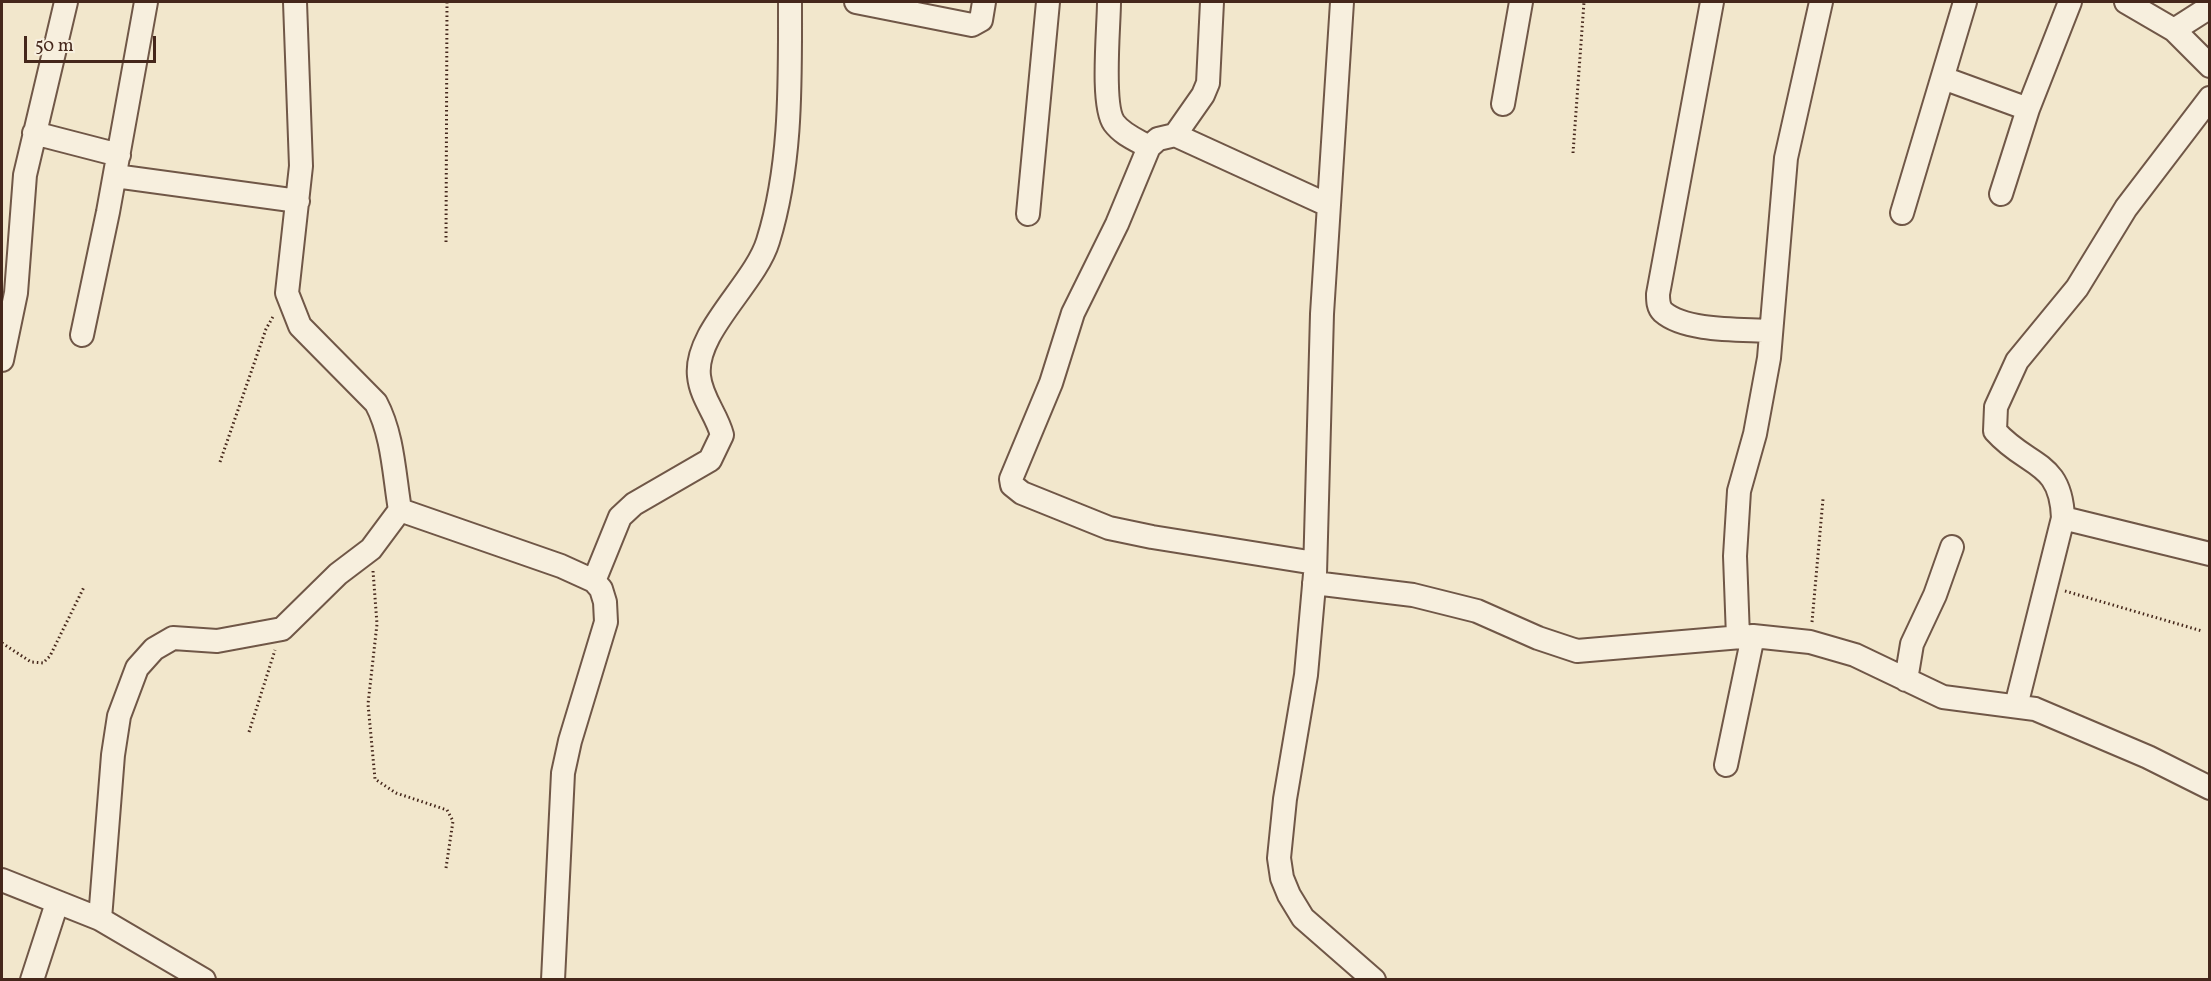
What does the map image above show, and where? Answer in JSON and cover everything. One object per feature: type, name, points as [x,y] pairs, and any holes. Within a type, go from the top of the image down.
[{"type":"street","points":[[2,360],[14,310],[21,198],[34,133],[66,2]]},
{"type":"street","points":[[82,335],[117,166],[146,2]]},
{"type":"street","points":[[100,919],[116,735],[127,689],[137,668],[154,649],[173,638],[217,641],[282,629],[338,574],[371,549],[400,510],[384,419],[376,403],[300,326],[287,292],[301,166],[295,2]]},
{"type":"street","points":[[594,581],[620,517],[634,504],[710,460],[722,435],[701,388],[698,374],[700,356],[712,333],[755,269],[768,242],[789,111],[790,2]]},
{"type":"street","points":[[856,2],[972,25],[981,20],[984,2]]},
{"type":"street","points":[[1028,214],[1048,2]]},
{"type":"street","points":[[1109,2],[1108,104],[1113,122],[1124,133],[1149,147]]},
{"type":"street","points":[[1175,135],[1203,95],[1208,83],[1212,2]]},
{"type":"street","points":[[1341,2],[1328,205],[1315,573],[1306,675],[1280,835],[1282,879],[1303,918],[1374,980]]},
{"type":"street","points":[[1503,104],[1521,2]]},
{"type":"street","points":[[1712,2],[1658,294],[1658,305],[1664,312],[1678,320],[1699,326],[1771,331]]},
{"type":"street","points":[[1726,765],[1746,637],[1735,556],[1737,503],[1761,405],[1771,331],[1781,183],[1821,2]]},
{"type":"street","points":[[1902,213],[1965,2]]},
{"type":"street","points":[[2001,194],[2028,109],[2070,2]]},
{"type":"street","points":[[2126,2],[2174,30],[2210,66]]},
{"type":"street","points":[[2174,30],[2210,8]]},
{"type":"street","points":[[1942,78],[2028,109]]},
{"type":"street","points":[[2016,706],[2063,518],[2062,496],[2055,478],[2007,444],[1995,431],[1996,407],[2018,361],[2077,288],[2126,208],[2210,98]]},
{"type":"street","points":[[34,133],[117,166],[298,201]]},
{"type":"street","points":[[1328,205],[1175,135],[1158,139],[1149,147],[1117,224],[1073,313],[1051,383],[1011,479],[1012,485],[1022,494],[1109,528],[1477,611],[1538,638],[1577,651],[1746,637],[1810,642],[1855,655],[1943,698],[2036,709],[2148,757],[2210,788]]},
{"type":"street","points":[[400,510],[561,566],[594,581],[601,590],[605,602],[606,622],[570,741],[563,772],[553,980]]},
{"type":"street","points":[[2063,518],[2210,554]]},
{"type":"street","points":[[1906,680],[1912,644],[1935,595],[1952,547]]},
{"type":"street","points":[[2,879],[100,919],[204,980]]},
{"type":"street","points":[[32,980],[57,903]]},
{"type":"path","points":[[446,242],[447,2]]},
{"type":"path","points":[[1573,153],[1584,2]]},
{"type":"path","points":[[220,462],[266,329],[287,292]]},
{"type":"path","points":[[1810,642],[1823,499]]},
{"type":"path","points":[[371,549],[377,624],[368,704],[375,779],[387,789],[447,810],[451,815],[453,821],[446,868]]},
{"type":"path","points":[[2046,585],[2202,631]]},
{"type":"path","points":[[2,643],[31,662],[43,663],[50,656],[84,587]]},
{"type":"path","points":[[249,732],[282,629]]}]
